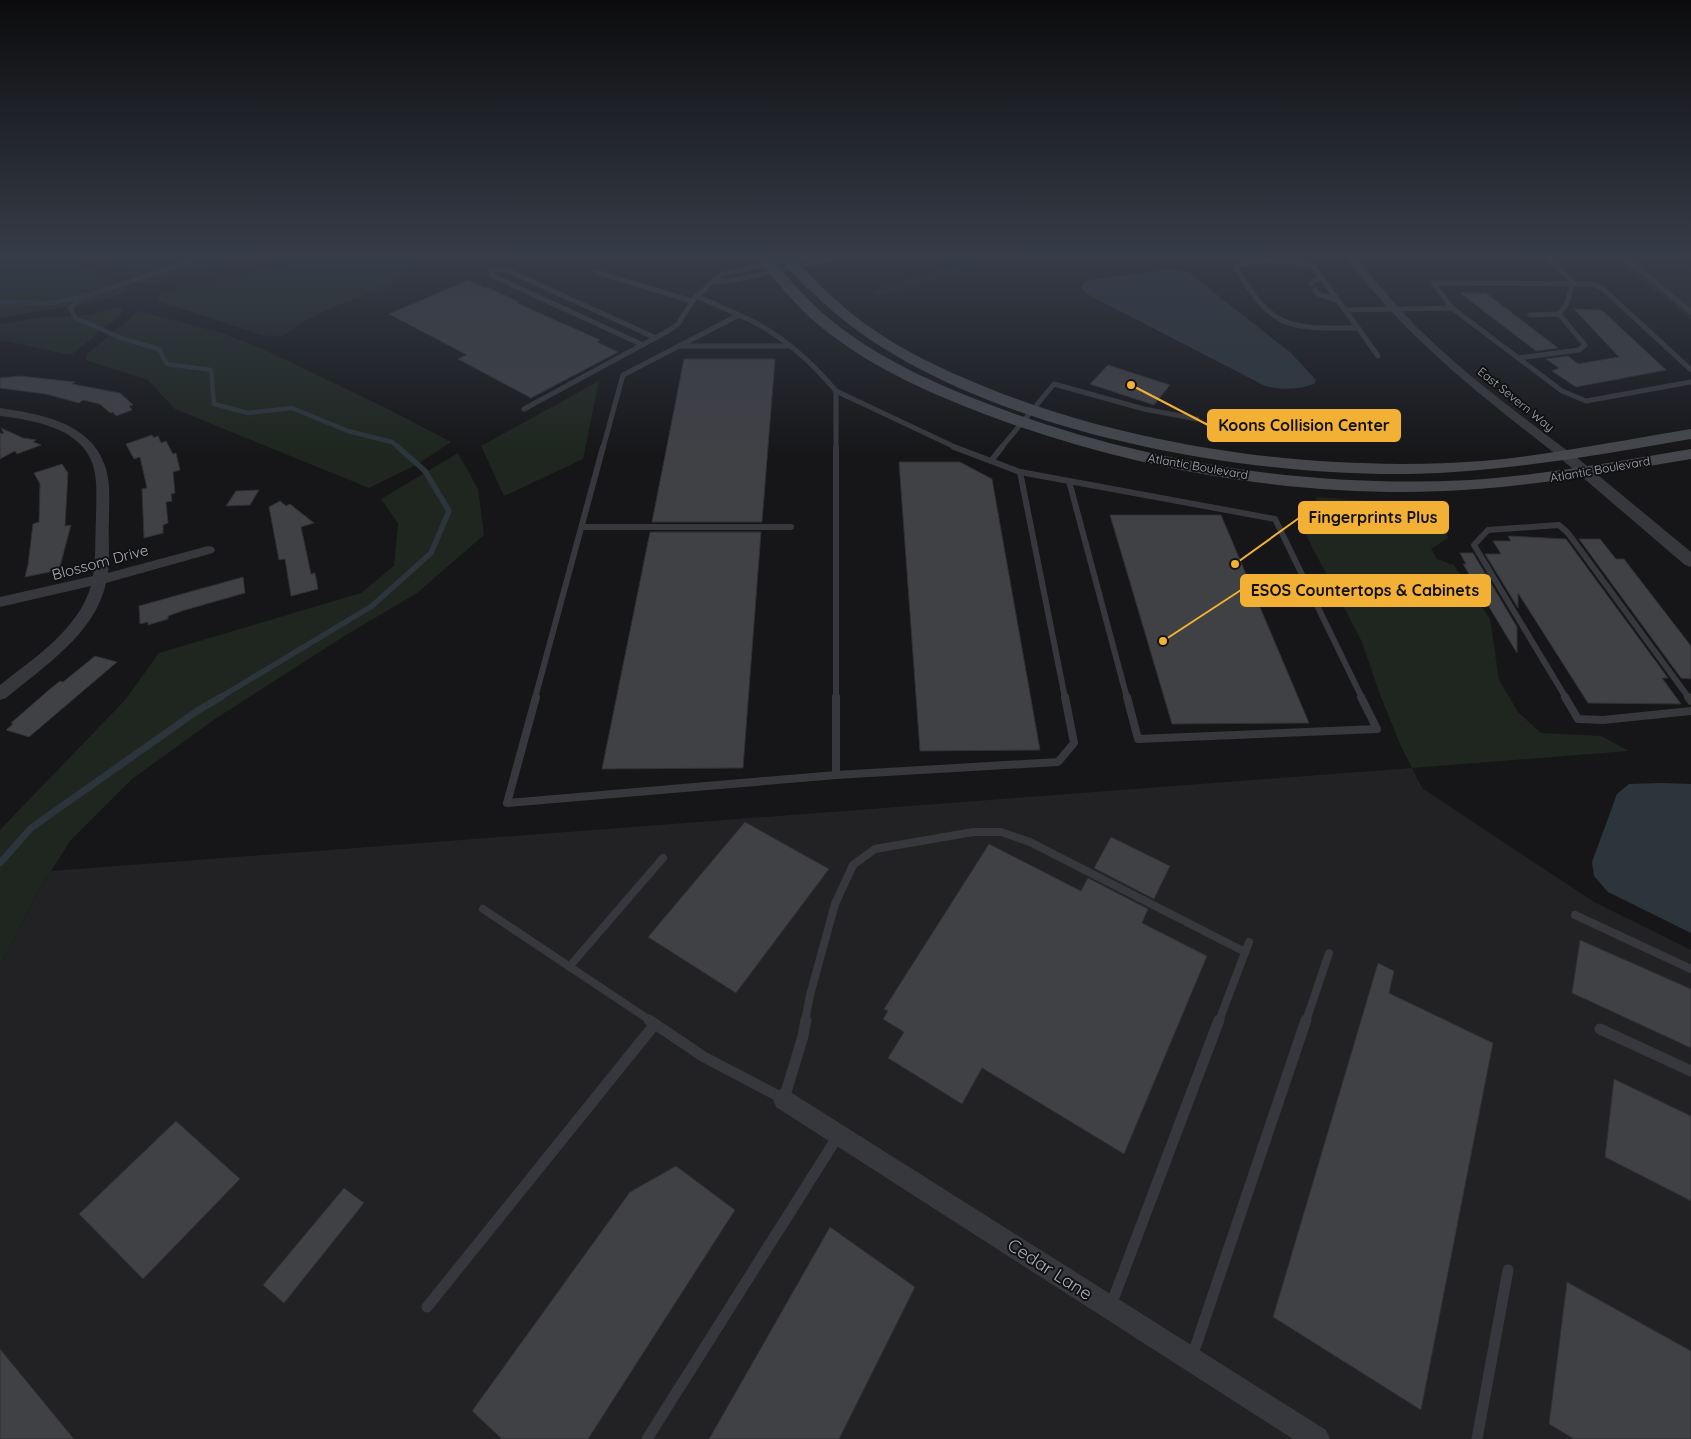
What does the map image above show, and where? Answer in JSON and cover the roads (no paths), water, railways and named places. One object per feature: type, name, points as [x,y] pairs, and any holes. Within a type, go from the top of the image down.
[{"type":"main road","name":"Atlantic Boulevard","points":[[825,322],[868,353],[915,380],[1020,423],[1098,446],[1158,460],[1241,474],[1302,481],[1383,486],[1458,486],[1544,479],[1691,454]]},
{"type":"main road","name":"Atlantic Boulevard","points":[[855,322],[878,340],[952,379],[1031,410],[1098,429],[1172,446],[1291,463],[1355,468],[1440,468],[1524,462],[1691,434]]},
{"type":"street","name":"East Severn Way","points":[[1407,322],[1430,346],[1471,382],[1564,455]]},
{"type":"street","points":[[0,412],[38,418],[58,425],[74,434],[87,445],[96,458],[100,474],[102,497],[102,579],[92,603],[80,622],[63,640],[0,694]]},
{"type":"street","points":[[1564,455],[1691,561]]},
{"type":"street","name":"Blossom Drive","points":[[0,602],[102,579],[208,550]]},
{"type":"street","name":"Cedar Lane","points":[[784,1098],[1317,1439]]},
{"type":"lane","points":[[592,322],[643,346]]},
{"type":"lane","points":[[621,322],[656,338]]},
{"type":"lane","points":[[524,409],[643,346],[679,322]]},
{"type":"lane","points":[[725,322],[622,375],[507,803],[836,775],[1058,762],[1074,743],[1020,472]]},
{"type":"lane","points":[[757,322],[771,330],[821,372],[836,392],[958,449],[1020,472],[1069,481],[1275,519],[1377,729],[1138,739],[1069,481]]},
{"type":"lane","points":[[1283,322],[1303,328],[1358,328]]},
{"type":"lane","points":[[1353,322],[1378,356]]},
{"type":"lane","points":[[1471,322],[1562,391],[1586,401],[1691,382]]},
{"type":"lane","points":[[1518,358],[1579,350],[1585,345],[1565,322]]},
{"type":"lane","points":[[1639,322],[1691,370]]},
{"type":"lane","points":[[677,346],[789,346]]},
{"type":"lane","points":[[991,461],[1020,423],[1054,384],[1144,409],[1197,418]]},
{"type":"lane","points":[[836,392],[836,775]]},
{"type":"lane","points":[[1691,701],[1568,533],[1559,525],[1488,530],[1474,545],[1578,719],[1603,720],[1691,711]]},
{"type":"lane","points":[[582,527],[791,527]]},
{"type":"lane","points":[[483,909],[704,1057],[784,1098],[804,1036],[810,995],[836,904],[853,865],[875,849],[973,832],[1001,832],[1030,842],[1247,947],[1110,1307]]},
{"type":"lane","points":[[569,967],[663,858]]},
{"type":"lane","points":[[1575,915],[1691,969]]},
{"type":"lane","points":[[1191,1359],[1329,953]]},
{"type":"lane","points":[[427,1307],[655,1024]]},
{"type":"lane","points":[[1600,1029],[1691,1071]]},
{"type":"lane","points":[[647,1439],[840,1134]]},
{"type":"lane","points":[[1477,1439],[1508,1270]]},
{"type":"waterway","points":[[85,322],[121,338],[159,349],[167,364],[211,370],[214,404],[248,413],[292,408],[348,431],[392,442],[399,448]]},
{"type":"waterway","points":[[219,698],[372,606],[431,553],[449,511],[425,471],[398,447]]},
{"type":"waterway","points":[[0,863],[31,828],[197,711],[221,697]]},
{"type":"place","name":"Koons Collision Center","points":[[1131,385]]},
{"type":"place","name":"Fingerprints Plus","points":[[1235,564]]},
{"type":"place","name":"ESOS Countertops & Cabinets","points":[[1163,641]]}]
